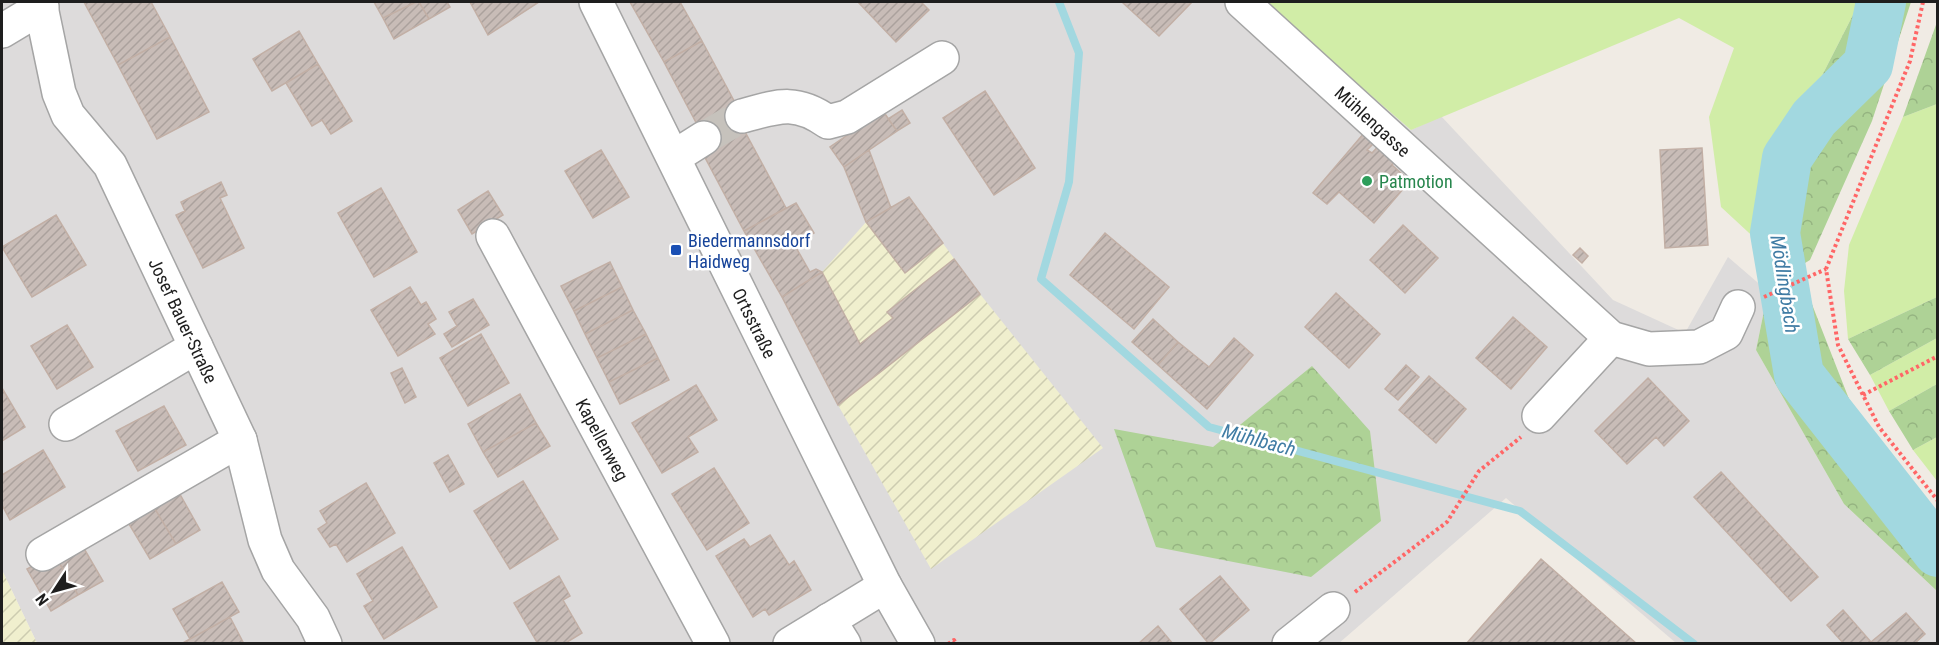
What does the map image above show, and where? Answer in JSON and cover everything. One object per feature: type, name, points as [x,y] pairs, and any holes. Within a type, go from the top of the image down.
[{"type":"street","name":"Ortsstraße","points":[[596,2],[885,586],[918,644]]},
{"type":"street","name":"Mühlengasse","points":[[1242,2],[1611,338],[1649,349],[1700,347],[1726,333],[1750,302]]},
{"type":"street","points":[[2,31],[41,4]]},
{"type":"street","name":"Josef Bauer-Straße","points":[[41,4],[59,93],[68,115],[110,165],[240,440],[268,548],[278,570],[313,618],[325,644]]},
{"type":"street","points":[[742,116],[784,105],[811,109],[828,122],[847,117],[942,58]]},
{"type":"street","points":[[674,157],[704,138]]},
{"type":"street","name":"Kapellenweg","points":[[493,236],[713,644]]},
{"type":"street","points":[[1539,416],[1611,338]]},
{"type":"street","points":[[66,424],[196,347]]},
{"type":"street","points":[[44,554],[240,440]]},
{"type":"street","points":[[790,644],[836,632],[885,586]]},
{"type":"street","points":[[1289,644],[1333,609]]},
{"type":"path","points":[[1923,2],[1910,61],[1826,269],[1838,345],[1880,427],[1938,501]]},
{"type":"path","points":[[1750,302],[1826,269]]},
{"type":"path","points":[[1863,395],[1938,356]]},
{"type":"path","points":[[1333,609],[1447,522],[1479,471],[1516,444],[1539,416]]},
{"type":"path","points":[[948,644],[954,640],[956,644]]},
{"type":"shaded area","points":[[2,2],[1263,2],[1411,130],[1441,116],[1613,300],[1685,333],[1728,257],[1764,288],[1765,306],[1756,350],[1844,504],[1937,591],[1938,643],[1676,643],[1506,498],[1338,644],[37,643],[2,570]]},
{"type":"green space","points":[[1263,2],[1855,2],[1855,11],[1782,154],[1761,244],[1721,207],[1709,117],[1734,48],[1679,18],[1411,130]]},
{"type":"green space","points":[[1855,2],[1911,2],[1872,121],[1810,260],[1764,288],[1761,244],[1782,154],[1855,11]]},
{"type":"green space","points":[[1937,22],[1937,104],[1903,117]]},
{"type":"green space","points":[[1937,104],[1937,297],[1848,339],[1844,291],[1849,245],[1903,117]]},
{"type":"green space","points":[[909,197],[980,294],[1103,448],[931,569],[838,405],[782,297],[822,272],[866,222]]},
{"type":"green space","points":[[1806,289],[1849,399],[1937,518],[1937,591],[1844,504],[1756,350],[1765,306]]},
{"type":"green space","points":[[1937,297],[1937,338],[1870,375],[1848,339]]},
{"type":"green space","points":[[1937,338],[1937,384],[1889,411],[1870,375]]},
{"type":"green space","points":[[1312,366],[1370,431],[1381,521],[1311,577],[1156,547],[1114,429],[1213,447]]},
{"type":"green space","points":[[1937,384],[1937,437],[1913,450],[1889,411]]},
{"type":"green space","points":[[1937,437],[1937,481],[1913,450]]},
{"type":"green space","points":[[2,570],[37,643],[2,643]]},
{"type":"building","points":[[84,2],[151,2],[170,37],[118,65]]},
{"type":"building","points":[[374,2],[416,2],[383,18]]},
{"type":"building","points":[[419,2],[429,19],[394,39],[383,18]]},
{"type":"building","points":[[419,2],[447,2],[450,7],[429,19]]},
{"type":"building","points":[[470,2],[539,2],[488,35]]},
{"type":"building","points":[[630,2],[680,2],[702,41],[664,62]]},
{"type":"building","points":[[858,2],[921,2],[929,10],[896,42]]},
{"type":"building","points":[[1122,2],[1192,2],[1159,36]]},
{"type":"building","points":[[299,31],[318,64],[272,91],[253,59]]},
{"type":"building","points":[[170,37],[209,112],[157,139],[118,65]]},
{"type":"building","points":[[702,41],[747,125],[709,147],[664,62]]},
{"type":"building","points":[[318,64],[352,121],[331,134],[322,120],[312,126],[286,83]]},
{"type":"building","points":[[985,91],[1035,168],[994,195],[943,118]]},
{"type":"building","points":[[902,110],[910,123],[897,131],[888,119]]},
{"type":"building","points":[[883,111],[897,131],[844,167],[830,147]]},
{"type":"building","points":[[743,128],[786,208],[744,231],[701,150]]},
{"type":"building","points":[[1364,133],[1374,143],[1367,150],[1372,153],[1382,142],[1398,158],[1392,165],[1410,181],[1374,223],[1339,192],[1327,204],[1313,193]]},
{"type":"building","points":[[1702,148],[1708,245],[1665,248],[1660,150]]},
{"type":"building","points":[[601,150],[629,197],[593,218],[565,171]]},
{"type":"building","points":[[869,150],[891,208],[866,222],[844,167]]},
{"type":"building","points":[[221,182],[227,195],[220,198],[244,248],[203,268],[176,215],[185,211],[181,202]]},
{"type":"building","points":[[381,188],[417,252],[374,277],[338,213]]},
{"type":"building","points":[[488,191],[503,215],[472,234],[458,210]]},
{"type":"building","points":[[909,197],[943,243],[905,273],[866,222]]},
{"type":"building","points":[[796,203],[814,233],[794,244],[810,272],[816,269],[822,272],[782,297],[744,231]]},
{"type":"building","points":[[56,215],[86,265],[32,297],[2,247]]},
{"type":"building","points":[[1403,225],[1438,258],[1405,293],[1370,260]]},
{"type":"building","points":[[1105,233],[1169,287],[1134,329],[1070,275]]},
{"type":"building","points":[[1580,248],[1588,256],[1582,263],[1573,255]]},
{"type":"building","points":[[954,259],[980,294],[838,405],[782,297],[822,272],[860,344],[893,318],[887,312]]},
{"type":"building","points":[[610,262],[622,287],[574,311],[561,286]]},
{"type":"building","points":[[410,287],[421,305],[426,302],[436,319],[428,324],[435,334],[398,356],[371,310]]},
{"type":"building","points":[[622,287],[633,310],[585,334],[574,311]]},
{"type":"building","points":[[1336,293],[1380,334],[1349,368],[1305,327]]},
{"type":"building","points":[[473,299],[489,325],[452,347],[444,334],[457,326],[449,312]]},
{"type":"building","points":[[633,310],[646,334],[597,358],[585,334]]},
{"type":"building","points":[[1513,317],[1547,347],[1511,389],[1476,358]]},
{"type":"building","points":[[1153,319],[1178,342],[1158,365],[1132,342]]},
{"type":"building","points":[[67,325],[93,367],[57,389],[31,346]]},
{"type":"building","points":[[481,334],[509,383],[468,406],[440,358]]},
{"type":"building","points":[[646,334],[658,358],[609,382],[597,358]]},
{"type":"building","points":[[1234,338],[1253,355],[1207,409],[1158,365],[1178,342],[1209,367]]},
{"type":"building","points":[[658,358],[669,380],[620,404],[609,382]]},
{"type":"building","points":[[1406,365],[1419,377],[1398,400],[1385,389]]},
{"type":"building","points":[[402,368],[416,397],[405,403],[391,373]]},
{"type":"building","points":[[1429,376],[1466,409],[1436,443],[1399,410]]},
{"type":"building","points":[[1648,378],[1689,421],[1664,446],[1656,437],[1627,464],[1595,431]]},
{"type":"building","points":[[696,385],[717,420],[688,437],[698,452],[662,473],[632,423]]},
{"type":"building","points":[[2,388],[25,427],[2,441]]},
{"type":"building","points":[[520,394],[536,423],[483,452],[468,424]]},
{"type":"building","points":[[164,406],[186,445],[138,471],[116,431]]},
{"type":"building","points":[[536,423],[550,446],[498,477],[483,452]]},
{"type":"building","points":[[43,450],[65,487],[10,520],[2,505],[2,475]]},
{"type":"building","points":[[448,455],[464,484],[450,492],[434,463]]},
{"type":"building","points":[[714,468],[749,523],[707,550],[672,494]]},
{"type":"building","points":[[1721,472],[1818,577],[1791,601],[1694,497]]},
{"type":"building","points":[[523,481],[558,539],[510,569],[474,511]]},
{"type":"building","points":[[366,483],[395,533],[347,562],[336,544],[330,547],[318,529],[327,523],[320,511]]},
{"type":"building","points":[[177,489],[200,530],[176,544],[152,504]]},
{"type":"building","points":[[152,504],[176,544],[150,559],[126,519]]},
{"type":"building","points":[[770,535],[789,565],[794,561],[811,590],[769,615],[765,609],[753,617],[716,556],[744,539],[750,547]]},
{"type":"building","points":[[79,540],[103,581],[78,595],[54,554]]},
{"type":"building","points":[[402,547],[437,607],[384,639],[364,606],[373,601],[357,574]]},
{"type":"building","points":[[54,554],[78,595],[51,611],[27,569]]},
{"type":"building","points":[[1541,559],[1637,644],[1466,644]]},
{"type":"building","points":[[559,576],[570,596],[563,600],[582,633],[564,644],[538,644],[514,603]]},
{"type":"building","points":[[1220,576],[1249,610],[1209,644],[1180,609]]},
{"type":"building","points":[[222,582],[239,612],[190,639],[173,609]]},
{"type":"building","points":[[1843,610],[1871,642],[1906,613],[1925,634],[1914,644],[1844,644],[1827,625]]},
{"type":"building","points":[[230,617],[244,644],[181,644],[190,639]]},
{"type":"building","points":[[1158,626],[1173,644],[1138,644]]},
{"type":"waterway","name":"Mühlbach","points":[[1059,2],[1079,53],[1069,182],[1041,279],[1209,427],[1520,511],[1694,644]]},
{"type":"waterway","name":"Mödlingbach","points":[[1881,2],[1868,65],[1814,118],[1787,158],[1775,233],[1799,375],[1938,552]]},
{"type":"tunnel","points":[[704,138],[742,116]]},
{"type":"place","name":"Patmotion","points":[[1367,181]]},
{"type":"place","name":"Biedermannsdorf Haidweg","points":[[676,250]]}]
